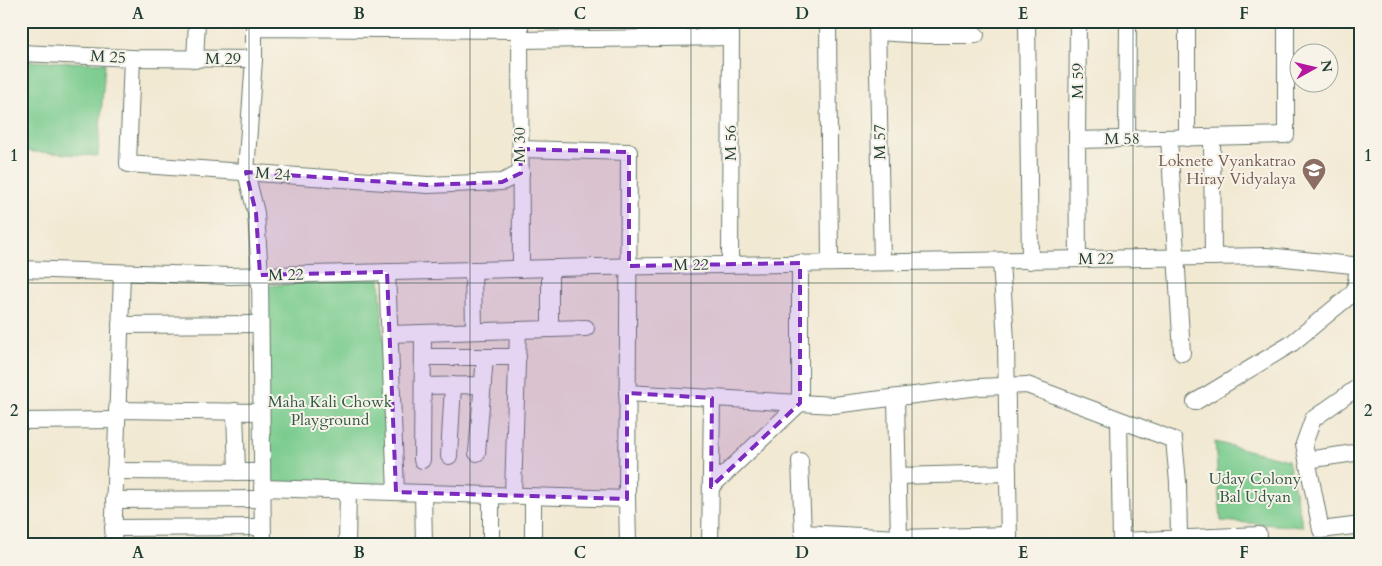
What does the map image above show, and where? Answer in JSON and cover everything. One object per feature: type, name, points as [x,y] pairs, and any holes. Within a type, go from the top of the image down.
[{"type":"street","points":[[195,60],[197,21]]},
{"type":"street","points":[[828,21],[830,263]]},
{"type":"street","points":[[1027,21],[1030,261]]},
{"type":"street","name":"M 59","points":[[1077,140],[1078,21]]},
{"type":"street","points":[[1127,139],[1128,21]]},
{"type":"street","points":[[1187,21],[1187,138]]},
{"type":"street","name":"M 58","points":[[1077,140],[1286,136],[1286,21]]},
{"type":"street","name":"M 29","points":[[195,60],[254,59],[254,28],[310,25],[520,30],[731,29]]},
{"type":"street","points":[[878,27],[924,36],[976,35]]},
{"type":"street","name":"M 57","points":[[878,27],[882,262]]},
{"type":"street","name":"M 56","points":[[730,264],[731,29]]},
{"type":"street","name":"M 30","points":[[520,30],[521,269]]},
{"type":"street","name":"M 25","points":[[21,53],[195,60]]},
{"type":"street","name":"M 24","points":[[132,58],[128,164],[428,185],[502,182],[521,173]]},
{"type":"street","points":[[254,59],[246,172],[256,213],[260,276],[263,545]]},
{"type":"street","points":[[1212,137],[1213,257]]},
{"type":"street","points":[[1169,138],[1182,353]]},
{"type":"street","points":[[1077,140],[1078,259]]},
{"type":"street","points":[[520,149],[629,152],[628,545]]},
{"type":"street","name":"M 22","points":[[21,269],[260,276],[629,266],[1267,256],[1359,266]]},
{"type":"street","points":[[800,461],[803,533],[899,538],[1009,540],[1001,261]]},
{"type":"street","points":[[711,487],[800,403],[800,263]]},
{"type":"street","points":[[1194,402],[1292,344],[1355,290],[1359,266]]},
{"type":"street","points":[[550,268],[550,329]]},
{"type":"street","points":[[473,270],[474,331]]},
{"type":"street","points":[[112,545],[122,272]]},
{"type":"street","points":[[388,272],[396,492]]},
{"type":"street","points":[[120,325],[260,324]]},
{"type":"street","points":[[390,334],[586,328]]},
{"type":"street","points":[[513,495],[518,330]]},
{"type":"street","points":[[422,460],[423,332]]},
{"type":"street","points":[[423,357],[518,357]]},
{"type":"street","points":[[477,453],[485,357]]},
{"type":"street","points":[[449,456],[453,385]]},
{"type":"street","points":[[423,386],[483,385]]},
{"type":"street","points":[[627,393],[834,405],[979,387],[1027,385],[1174,440],[1178,482],[1179,539]]},
{"type":"street","points":[[1361,385],[1313,419],[1304,444],[1321,530],[1361,525]]},
{"type":"street","points":[[710,545],[712,398]]},
{"type":"street","points":[[896,398],[899,538]]},
{"type":"street","points":[[21,421],[117,415],[235,411],[261,412]]},
{"type":"street","points":[[235,411],[237,472]]},
{"type":"street","points":[[1119,420],[1121,541],[1259,535]]},
{"type":"street","points":[[1308,460],[1361,452]]},
{"type":"street","points":[[115,471],[237,472],[262,486]]},
{"type":"street","points":[[898,476],[1008,473]]},
{"type":"street","points":[[114,500],[262,486],[627,499]]},
{"type":"street","points":[[346,545],[348,490]]},
{"type":"street","points":[[423,493],[424,545]]},
{"type":"street","points":[[491,495],[491,545]]},
{"type":"street","points":[[533,497],[533,545]]},
{"type":"street","points":[[113,528],[262,526]]},
{"type":"highlighted area","points":[[520,149],[629,152],[629,266],[800,263],[800,403],[711,487],[712,398],[627,393],[627,499],[396,492],[387,272],[260,275],[256,213],[246,172],[428,185],[502,182],[521,173]]},
{"type":"green space","points":[[21,61],[105,63],[98,156],[21,151]]},
{"type":"green space","name":"Maha Kali Chowk Playground","points":[[380,276],[390,489],[268,484],[265,286]]},
{"type":"green space","name":"Uday Colony Bal Udyan","points":[[1215,442],[1288,460],[1303,527],[1221,521]]},
{"type":"place","name":"Loknete Vyankatrao Hiray Vidyalaya","points":[[1314,191]]}]
